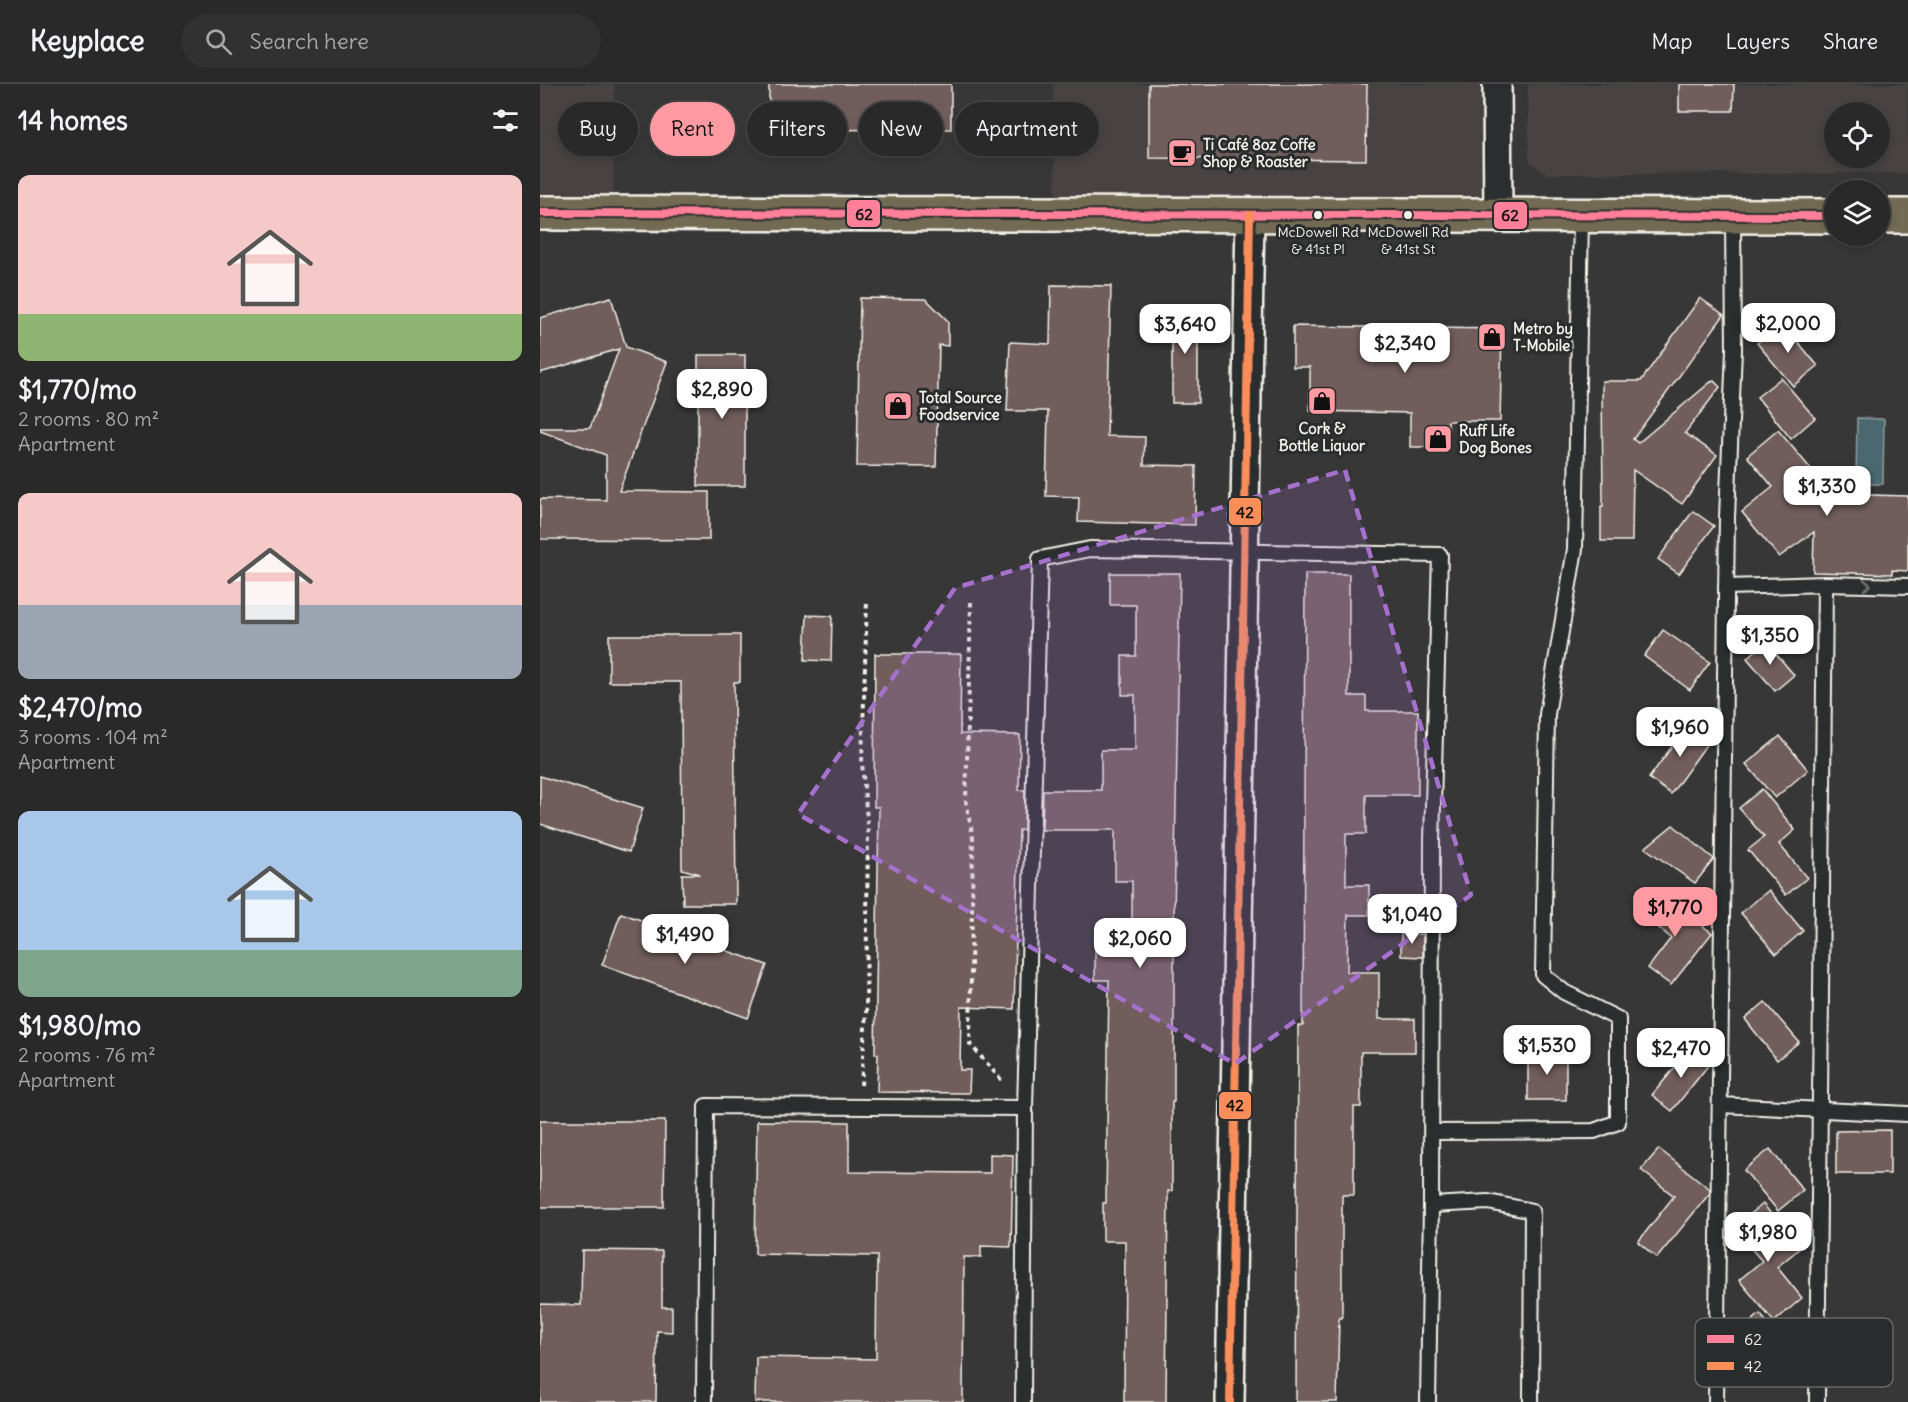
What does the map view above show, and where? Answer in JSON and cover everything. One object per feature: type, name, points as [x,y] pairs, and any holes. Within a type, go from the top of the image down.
[{"type":"main road","points":[[540,213],[1824,216]]},
{"type":"main road","points":[[1890,216],[1908,216]]},
{"type":"street","points":[[1497,84],[1498,215]]},
{"type":"street","points":[[1230,1402],[1250,214]]},
{"type":"lane","points":[[1431,1132],[1594,1131],[1618,1122],[1618,1019],[1564,992],[1543,975],[1547,714],[1575,549],[1581,216]]},
{"type":"lane","points":[[1717,1318],[1727,517],[1734,350],[1733,216]]},
{"type":"lane","points":[[1023,1402],[1025,1108],[1040,559],[1090,549],[1440,555],[1432,841],[1428,1402]]},
{"type":"lane","points":[[1726,587],[1825,584],[1908,586]]},
{"type":"lane","points":[[1819,1318],[1825,584]]},
{"type":"lane","points":[[1720,1105],[1908,1114]]},
{"type":"lane","points":[[704,1402],[706,1106],[1025,1108]]},
{"type":"lane","points":[[1431,1205],[1488,1202],[1532,1211],[1531,1402]]},
{"type":"lane","points":[[1716,1387],[1716,1402]]},
{"type":"lane","points":[[1818,1387],[1818,1402]]},
{"type":"path","points":[[862,1107],[861,1073],[866,1013],[868,831],[862,762],[867,600]]},
{"type":"path","points":[[971,602],[966,801],[973,838],[970,1044],[1025,1108]]},
{"type":"highlighted area","points":[[1345,470],[1471,895],[1235,1064],[798,814],[955,588]]},
{"type":"shaded area","points":[[540,84],[614,84],[614,102],[558,102],[558,156],[613,156],[613,214],[540,213]]},
{"type":"shaded area","points":[[1053,84],[1497,84],[1498,215],[1056,214],[1055,156],[1099,156],[1099,102],[1053,102]]},
{"type":"shaded area","points":[[1528,84],[1908,84],[1908,173],[1547,174],[1529,161]]},
{"type":"water","points":[[1857,418],[1884,419],[1883,484],[1856,484]]},
{"type":"building","points":[[769,84],[951,84],[951,129],[943,129],[943,102],[859,102],[859,130],[847,130],[847,102],[769,102]]},
{"type":"building","points":[[1149,84],[1367,84],[1366,160],[1149,158]]},
{"type":"building","points":[[1679,84],[1734,84],[1733,111],[1679,111]]},
{"type":"building","points":[[1051,285],[1111,286],[1107,436],[1145,437],[1144,465],[1196,466],[1195,525],[1078,522],[1079,497],[1046,496],[1048,411],[1007,411],[1010,342],[1050,344]]},
{"type":"building","points":[[611,297],[626,347],[667,362],[619,491],[709,492],[709,540],[540,539],[540,499],[606,500],[606,455],[540,431],[540,428],[590,428],[619,349],[540,373],[540,318]]},
{"type":"building","name":"Total Source Foodservice","points":[[860,298],[926,299],[948,321],[948,346],[939,345],[936,467],[857,466]]},
{"type":"building","points":[[1700,298],[1724,315],[1633,439],[1638,443],[1713,380],[1720,387],[1685,433],[1717,455],[1682,504],[1633,470],[1632,541],[1601,541],[1602,381],[1641,381]]},
{"type":"building","points":[[1172,308],[1198,308],[1198,403],[1172,403]]},
{"type":"building","points":[[1782,323],[1818,366],[1793,386],[1757,343]]},
{"type":"building","points":[[1293,326],[1502,329],[1500,421],[1448,421],[1448,447],[1410,447],[1410,413],[1310,411],[1310,367],[1293,367]]},
{"type":"building","points":[[698,355],[745,355],[745,486],[698,486]]},
{"type":"building","points":[[1781,378],[1815,418],[1791,439],[1757,397]]},
{"type":"building","points":[[1778,430],[1832,494],[1908,496],[1908,571],[1892,570],[1892,574],[1813,572],[1814,532],[1779,557],[1742,512],[1773,487],[1747,456]]},
{"type":"building","points":[[1693,511],[1714,526],[1679,574],[1658,559]]},
{"type":"building","points":[[1110,573],[1180,573],[1174,920],[1174,1102],[1172,1102],[1172,1191],[1168,1191],[1166,1402],[1124,1402],[1125,1241],[1103,1241],[1103,1203],[1106,1203],[1109,980],[1095,980],[1095,934],[1132,934],[1132,881],[1115,881],[1115,830],[1042,830],[1043,790],[1101,790],[1101,750],[1135,750],[1135,695],[1122,695],[1122,656],[1136,656],[1136,605],[1110,605]]},
{"type":"building","points":[[1305,574],[1349,574],[1349,696],[1366,696],[1366,711],[1418,711],[1418,795],[1366,795],[1366,834],[1346,834],[1346,885],[1369,885],[1369,915],[1348,915],[1347,972],[1379,972],[1379,1019],[1415,1019],[1415,1052],[1361,1052],[1361,1107],[1354,1107],[1354,1195],[1342,1195],[1342,1318],[1339,1318],[1337,1402],[1296,1402],[1298,1026],[1303,1026]]},
{"type":"building","points":[[807,615],[832,616],[831,661],[805,660]]},
{"type":"building","points":[[1663,630],[1710,662],[1690,690],[1644,656]]},
{"type":"building","points":[[609,635],[740,635],[740,682],[734,682],[736,904],[683,904],[682,874],[700,874],[682,869],[681,682],[609,682]]},
{"type":"building","points":[[1766,642],[1794,675],[1775,691],[1747,658]]},
{"type":"building","points":[[875,654],[961,654],[960,734],[1020,735],[1019,790],[1025,790],[1024,830],[1019,830],[1014,1009],[961,1007],[960,1070],[970,1070],[969,1093],[877,1092],[878,1054],[875,1054],[879,807],[874,807]]},
{"type":"building","points":[[1689,723],[1711,738],[1671,794],[1649,778]]},
{"type":"building","points":[[1780,736],[1808,770],[1775,798],[1746,764]]},
{"type":"building","points":[[540,776],[643,808],[629,852],[540,824]]},
{"type":"building","points":[[1762,789],[1795,830],[1779,844],[1807,878],[1786,895],[1748,850],[1764,837],[1739,808]]},
{"type":"building","points":[[1673,825],[1714,859],[1695,883],[1645,848]]},
{"type":"building","points":[[1769,890],[1803,931],[1776,954],[1741,913]]},
{"type":"building","points":[[1659,893],[1712,933],[1671,985],[1648,968],[1671,938],[1642,914]]},
{"type":"building","points":[[621,913],[767,965],[748,1018],[602,965]]},
{"type":"building","points":[[1401,934],[1423,934],[1423,957],[1401,956]]},
{"type":"building","points":[[1765,1002],[1799,1042],[1777,1060],[1745,1019]]},
{"type":"building","points":[[1691,1048],[1710,1063],[1672,1111],[1652,1095]]},
{"type":"building","points":[[1528,1051],[1566,1051],[1566,1100],[1528,1100]]},
{"type":"building","points":[[540,1121],[665,1121],[664,1207],[540,1207]]},
{"type":"building","points":[[757,1121],[849,1122],[849,1172],[990,1173],[990,1154],[1013,1155],[1011,1247],[981,1246],[981,1257],[964,1257],[963,1402],[755,1402],[756,1357],[876,1359],[877,1256],[755,1254]]},
{"type":"building","points":[[1890,1130],[1890,1174],[1836,1174],[1836,1131]]},
{"type":"building","points":[[1659,1149],[1710,1189],[1710,1193],[1657,1258],[1638,1242],[1674,1196],[1641,1170]]},
{"type":"building","points":[[1770,1149],[1803,1190],[1778,1211],[1744,1170]]},
{"type":"building","points":[[1763,1204],[1799,1249],[1777,1267],[1802,1298],[1779,1318],[1771,1318],[1739,1280],[1762,1261],[1733,1228]]},
{"type":"building","points":[[582,1250],[662,1251],[662,1307],[672,1307],[672,1332],[657,1331],[656,1402],[540,1402],[540,1304],[581,1305]]},
{"type":"transit line","name":"62","points":[[540,213],[1824,216]]},
{"type":"transit line","name":"42","points":[[1230,1402],[1250,215]]},
{"type":"place","name":"Ti Café 8oz Coffe Shop & Roaster","points":[[1182,153]]},
{"type":"place","name":"McDowell Rd & 41st Pl","points":[[1318,215]]},
{"type":"place","name":"McDowell Rd & 41st St","points":[[1408,215]]},
{"type":"place","name":"Metro by T-Mobile","points":[[1492,337]]},
{"type":"place","name":"Cork & Bottle Liquor","points":[[1322,401]]},
{"type":"place","name":"Total Source Foodservice","points":[[898,406]]},
{"type":"place","name":"Ruff Life Dog Bones","points":[[1438,439]]}]
